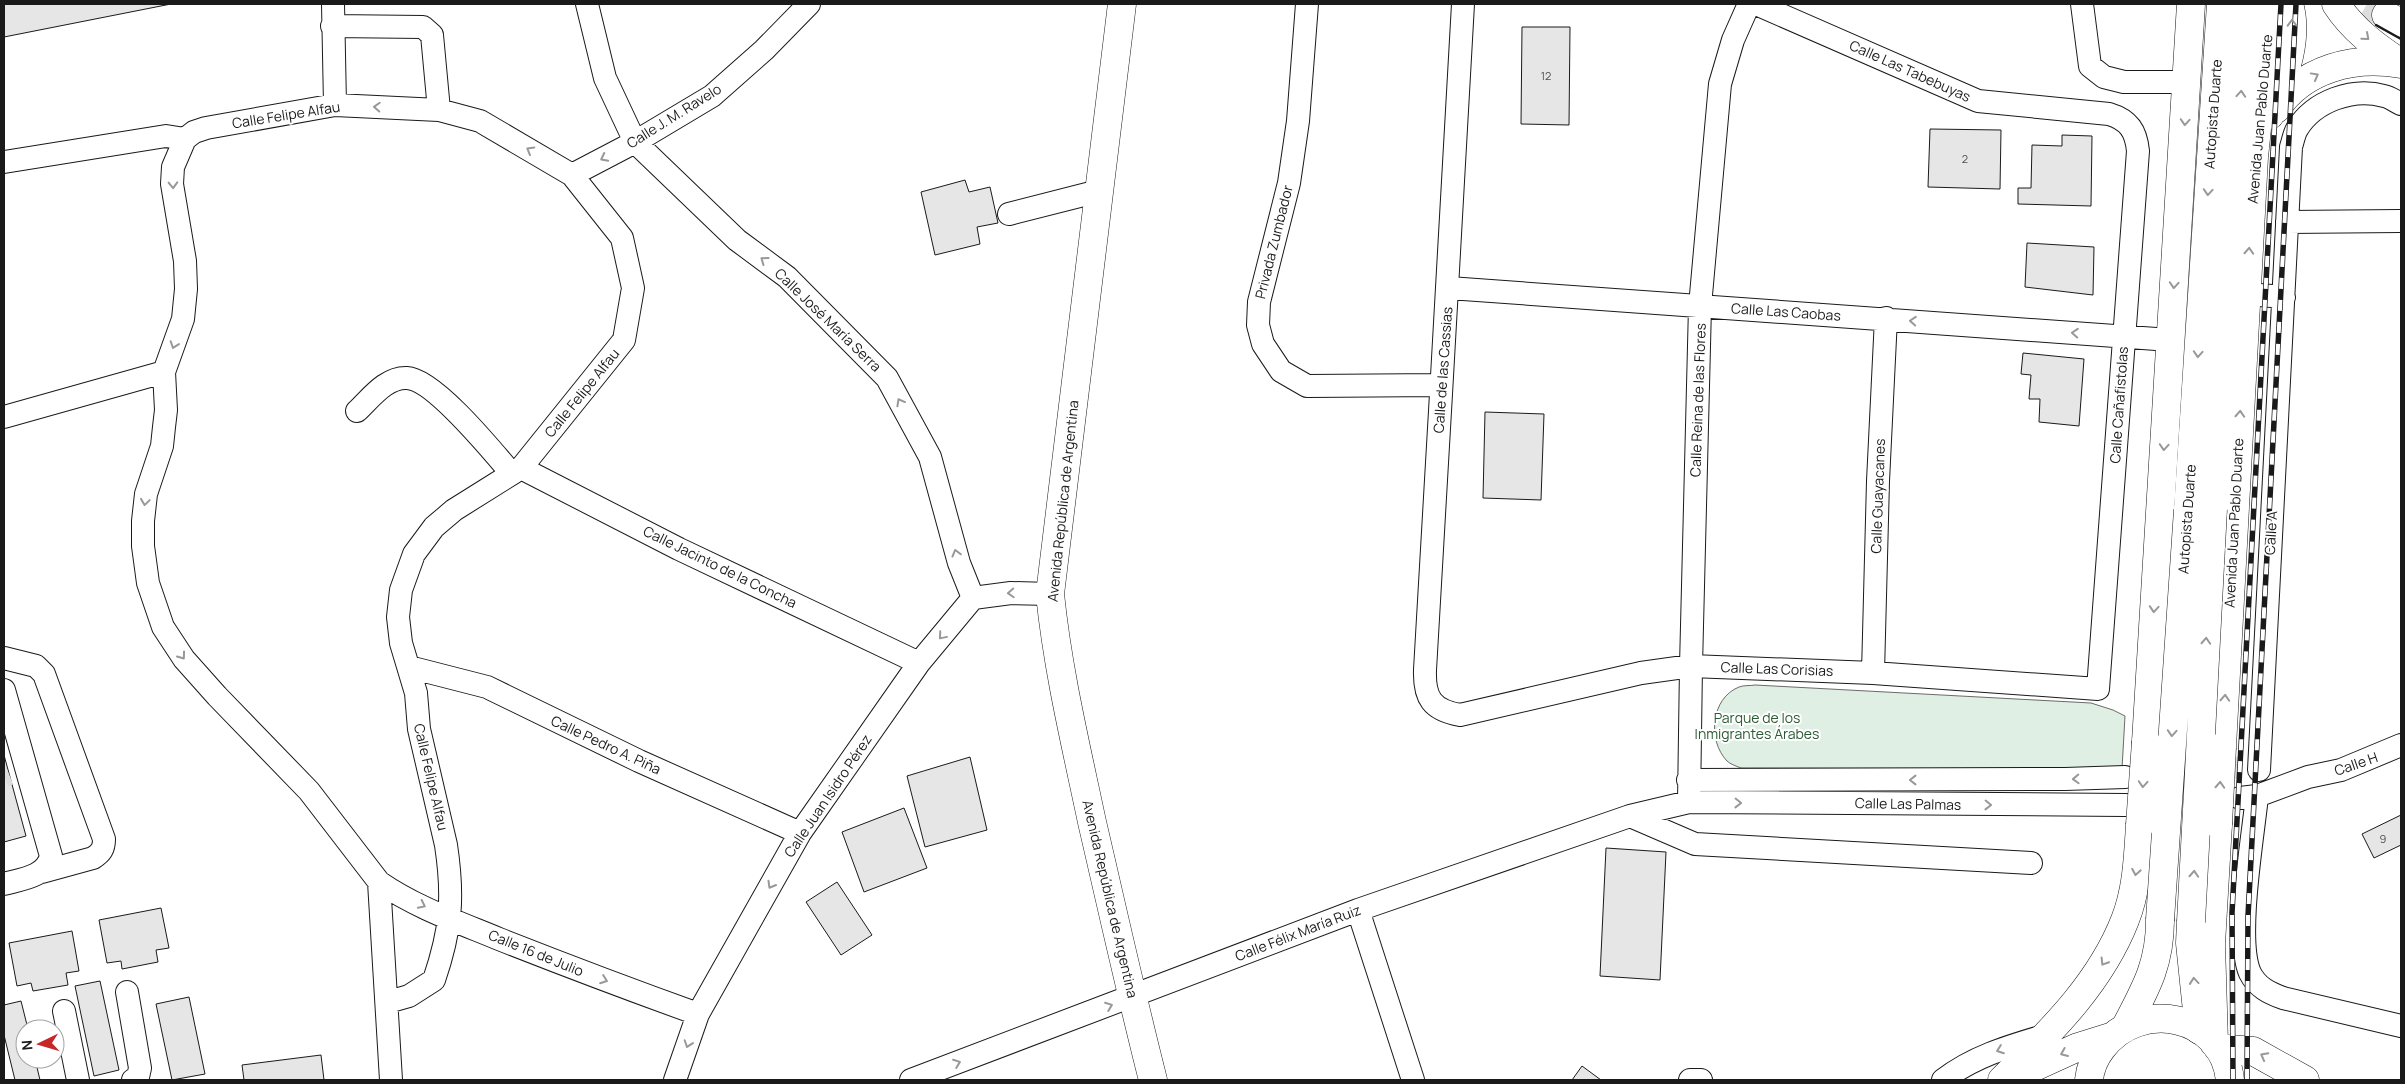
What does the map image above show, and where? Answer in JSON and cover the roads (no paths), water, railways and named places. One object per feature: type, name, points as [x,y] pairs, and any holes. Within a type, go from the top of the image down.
[{"type":"main road","name":"Avenida República de Argentina","points":[[1122,4],[1050,594],[1055,646],[1065,697],[1132,997],[1153,1080]]},
{"type":"main road","points":[[2336,4],[2357,30],[2401,64]]},
{"type":"main road","points":[[2002,1080],[2047,1035],[2089,985],[2107,958],[2126,918],[2137,870],[2133,815],[2146,742],[2189,48],[2205,5]]},
{"type":"main road","name":"Autopista Duarte","points":[[2089,1080],[2097,1055],[2118,1032],[2146,986],[2158,956],[2205,5]]},
{"type":"main road","points":[[2254,157],[2286,68],[2292,38],[2292,16],[2267,7]]},
{"type":"main road","name":"Autopista Duarte","points":[[2210,1040],[2190,943],[2213,509],[2267,7]]},
{"type":"main road","name":"Avenida Juan Pablo Duarte","points":[[2210,1040],[2211,944],[2254,157],[2267,7]]},
{"type":"main road","points":[[2268,121],[2281,102],[2297,86],[2316,74],[2337,66],[2359,61],[2382,61],[2401,64]]},
{"type":"main road","points":[[2006,1080],[2033,1066],[2118,1032],[2144,1019],[2163,1018],[2182,1021],[2210,1040],[2253,1051],[2305,1080]]},
{"type":"main road","points":[[2210,1040],[2229,1073],[2230,1080]]},
{"type":"street","points":[[333,4],[335,105]]},
{"type":"street","name":"Calle José María Serra","points":[[587,4],[605,78],[635,142],[737,240],[787,277],[887,378],[930,457],[959,563],[973,598]]},
{"type":"street","name":"Calle J. M. Ravelo","points":[[572,175],[635,142],[712,96],[764,50],[809,4]]},
{"type":"street","name":"Privada Zumbador","points":[[1306,4],[1298,121],[1289,183],[1258,302],[1258,325],[1262,344],[1282,371],[1307,386],[1441,385]]},
{"type":"street","name":"Calle de las Cassias","points":[[1460,715],[1446,712],[1434,704],[1428,696],[1425,684],[1441,385],[1449,288],[1463,4]]},
{"type":"street","name":"Calle Reina de las Flores","points":[[1690,802],[1688,780],[1690,666],[1700,306],[1720,84],[1733,40],[1750,4]]},
{"type":"street","name":"Calle Las Tabebuyas","points":[[1756,4],[1978,101],[2109,114],[2128,123]]},
{"type":"street","points":[[2082,4],[2090,66],[2104,78],[2124,82],[2187,82]]},
{"type":"street","points":[[332,26],[423,27],[432,34],[435,44],[439,110]]},
{"type":"street","name":"Calle A","points":[[2308,777],[2250,769],[2284,297],[2291,147],[2297,129],[2307,116],[2323,104],[2350,94],[2385,96],[2401,104]]},
{"type":"street","name":"Calle Felipe Alfau","points":[[185,139],[194,132],[206,128],[335,105],[439,110],[480,121],[572,175],[622,238],[633,288],[624,340],[517,471],[454,510],[434,527],[414,554],[401,590],[398,617],[401,644],[416,693],[419,729],[446,845],[449,865],[450,919],[434,980],[409,996],[388,1002]]},
{"type":"street","name":"Calle Cañafistolas","points":[[2098,689],[2138,151],[2136,136],[2128,123]]},
{"type":"street","points":[[4,162],[166,136],[185,139],[173,167],[172,184],[185,260],[186,289],[183,319],[164,372],[166,410],[162,446],[146,494],[143,538],[148,583],[163,627],[184,659],[308,791],[379,882],[392,1080]]},
{"type":"street","points":[[1009,214],[1099,191]]},
{"type":"street","points":[[2287,222],[2401,221]]},
{"type":"street","name":"Calle Las Caobas","points":[[1449,288],[1886,318],[2170,340]]},
{"type":"street","points":[[2247,294],[2284,297]]},
{"type":"street","name":"Calle Guayacanes","points":[[1873,673],[1878,481],[1886,318]]},
{"type":"street","points":[[4,417],[164,372]]},
{"type":"street","points":[[357,411],[384,384],[407,378],[424,384],[453,408],[517,471]]},
{"type":"street","name":"Calle Jacinto de la Concha","points":[[517,471],[920,663]]},
{"type":"street","points":[[973,598],[1011,592],[1050,594]]},
{"type":"street","name":"Calle Juan Isidro Pérez","points":[[675,1080],[698,1014],[800,833],[920,663],[973,598]]},
{"type":"street","points":[[4,658],[36,666],[44,674],[104,839],[104,846],[100,854],[92,858],[4,884]]},
{"type":"street","name":"Calle Las Corisias","points":[[1460,715],[1641,673],[1690,666],[1873,673],[2098,689]]},
{"type":"street","name":"Calle Pedro A. Piña","points":[[409,668],[487,687],[639,761],[800,833]]},
{"type":"street","points":[[4,690],[18,772],[51,856],[49,865],[42,872]]},
{"type":"street","name":"Calle H","points":[[2308,777],[2341,770],[2401,745]]},
{"type":"street","name":"Calle Las Palmas","points":[[1688,780],[2065,779],[2125,777]]},
{"type":"street","points":[[2308,777],[2248,797],[2244,934],[2246,960],[2250,973],[2258,984],[2270,993],[2401,1026]]},
{"type":"street","name":"Calle Félix María Ruiz","points":[[911,1080],[1358,910],[1630,816],[1690,802]]},
{"type":"street","name":"Calle Las Palmas","points":[[1690,802],[2133,815]]},
{"type":"street","points":[[1630,816],[1695,844],[2031,863]]},
{"type":"street","name":"Calle 16 de Julio","points":[[379,882],[391,890],[450,919],[573,969],[698,1014]]},
{"type":"street","points":[[1358,910],[1413,1080]]},
{"type":"street","points":[[127,992],[140,1068],[138,1077],[133,1080]]},
{"type":"street","points":[[64,1011],[78,1080]]},
{"type":"street","points":[[1943,1080],[1966,1064],[2001,1049],[2047,1035]]},
{"type":"street","points":[[1690,1080],[1701,1080]]},
{"type":"tunnel","points":[[2367,4],[2386,15]]},
{"type":"tunnel","points":[[2153,775],[2242,767]]},
{"type":"tunnel","points":[[4,776],[9,774]]},
{"type":"railway","points":[[2233,1080],[2232,913],[2281,4]]},
{"type":"railway","points":[[2247,1080],[2248,916],[2296,4]]},
{"type":"park label","name":"Parque de los Inmigrantes Árabes","points":[[1757,726]]}]
